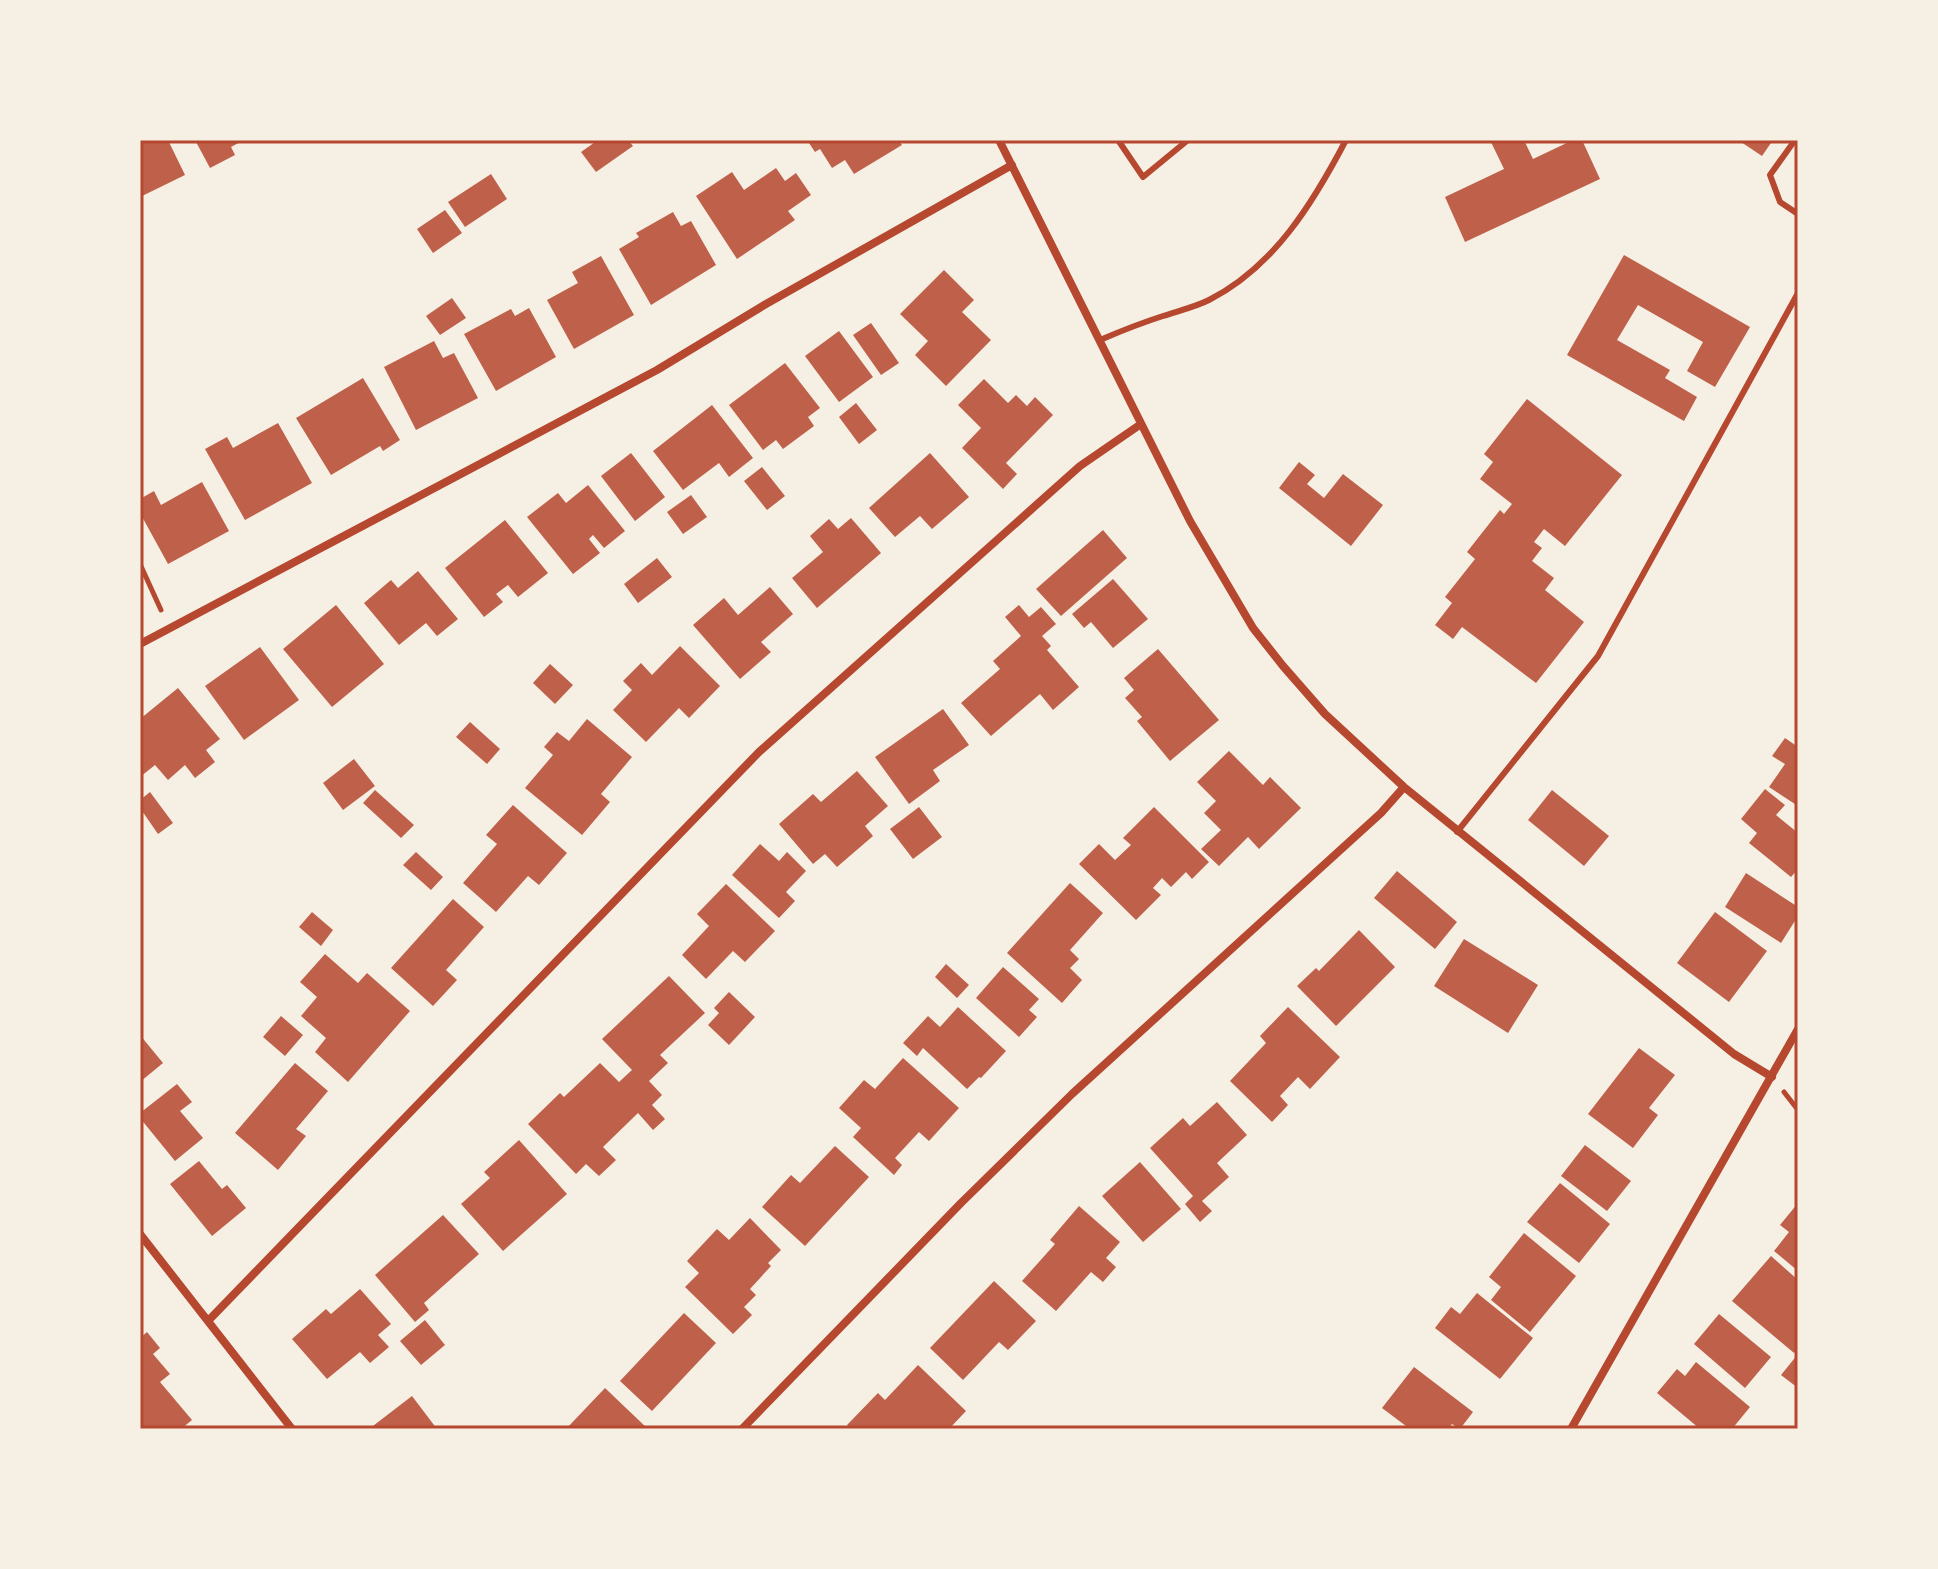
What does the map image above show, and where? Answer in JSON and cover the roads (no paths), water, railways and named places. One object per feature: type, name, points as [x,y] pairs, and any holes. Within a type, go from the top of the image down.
[{"type":"street","points":[[999,140],[1190,521],[1253,628],[1325,714],[1404,787],[1734,1054],[1772,1077]]},
{"type":"street","points":[[140,644],[657,370],[833,265],[1012,165]]},
{"type":"street","points":[[208,1321],[759,752],[1080,466],[1141,424]]},
{"type":"street","points":[[742,1429],[961,1203],[1061,1105],[1361,831],[1404,787]]},
{"type":"street","points":[[1571,1429],[1798,1029]]},
{"type":"street","points":[[140,1234],[292,1429]]},
{"type":"lane","points":[[1118,140],[1143,177],[1188,140]]},
{"type":"lane","points":[[1100,340],[1132,325],[1206,302],[1243,280],[1269,257],[1296,222],[1330,171],[1346,140]]},
{"type":"lane","points":[[1795,140],[1770,175],[1780,202],[1798,214]]},
{"type":"lane","points":[[1457,832],[1598,656],[1798,293]]}]
